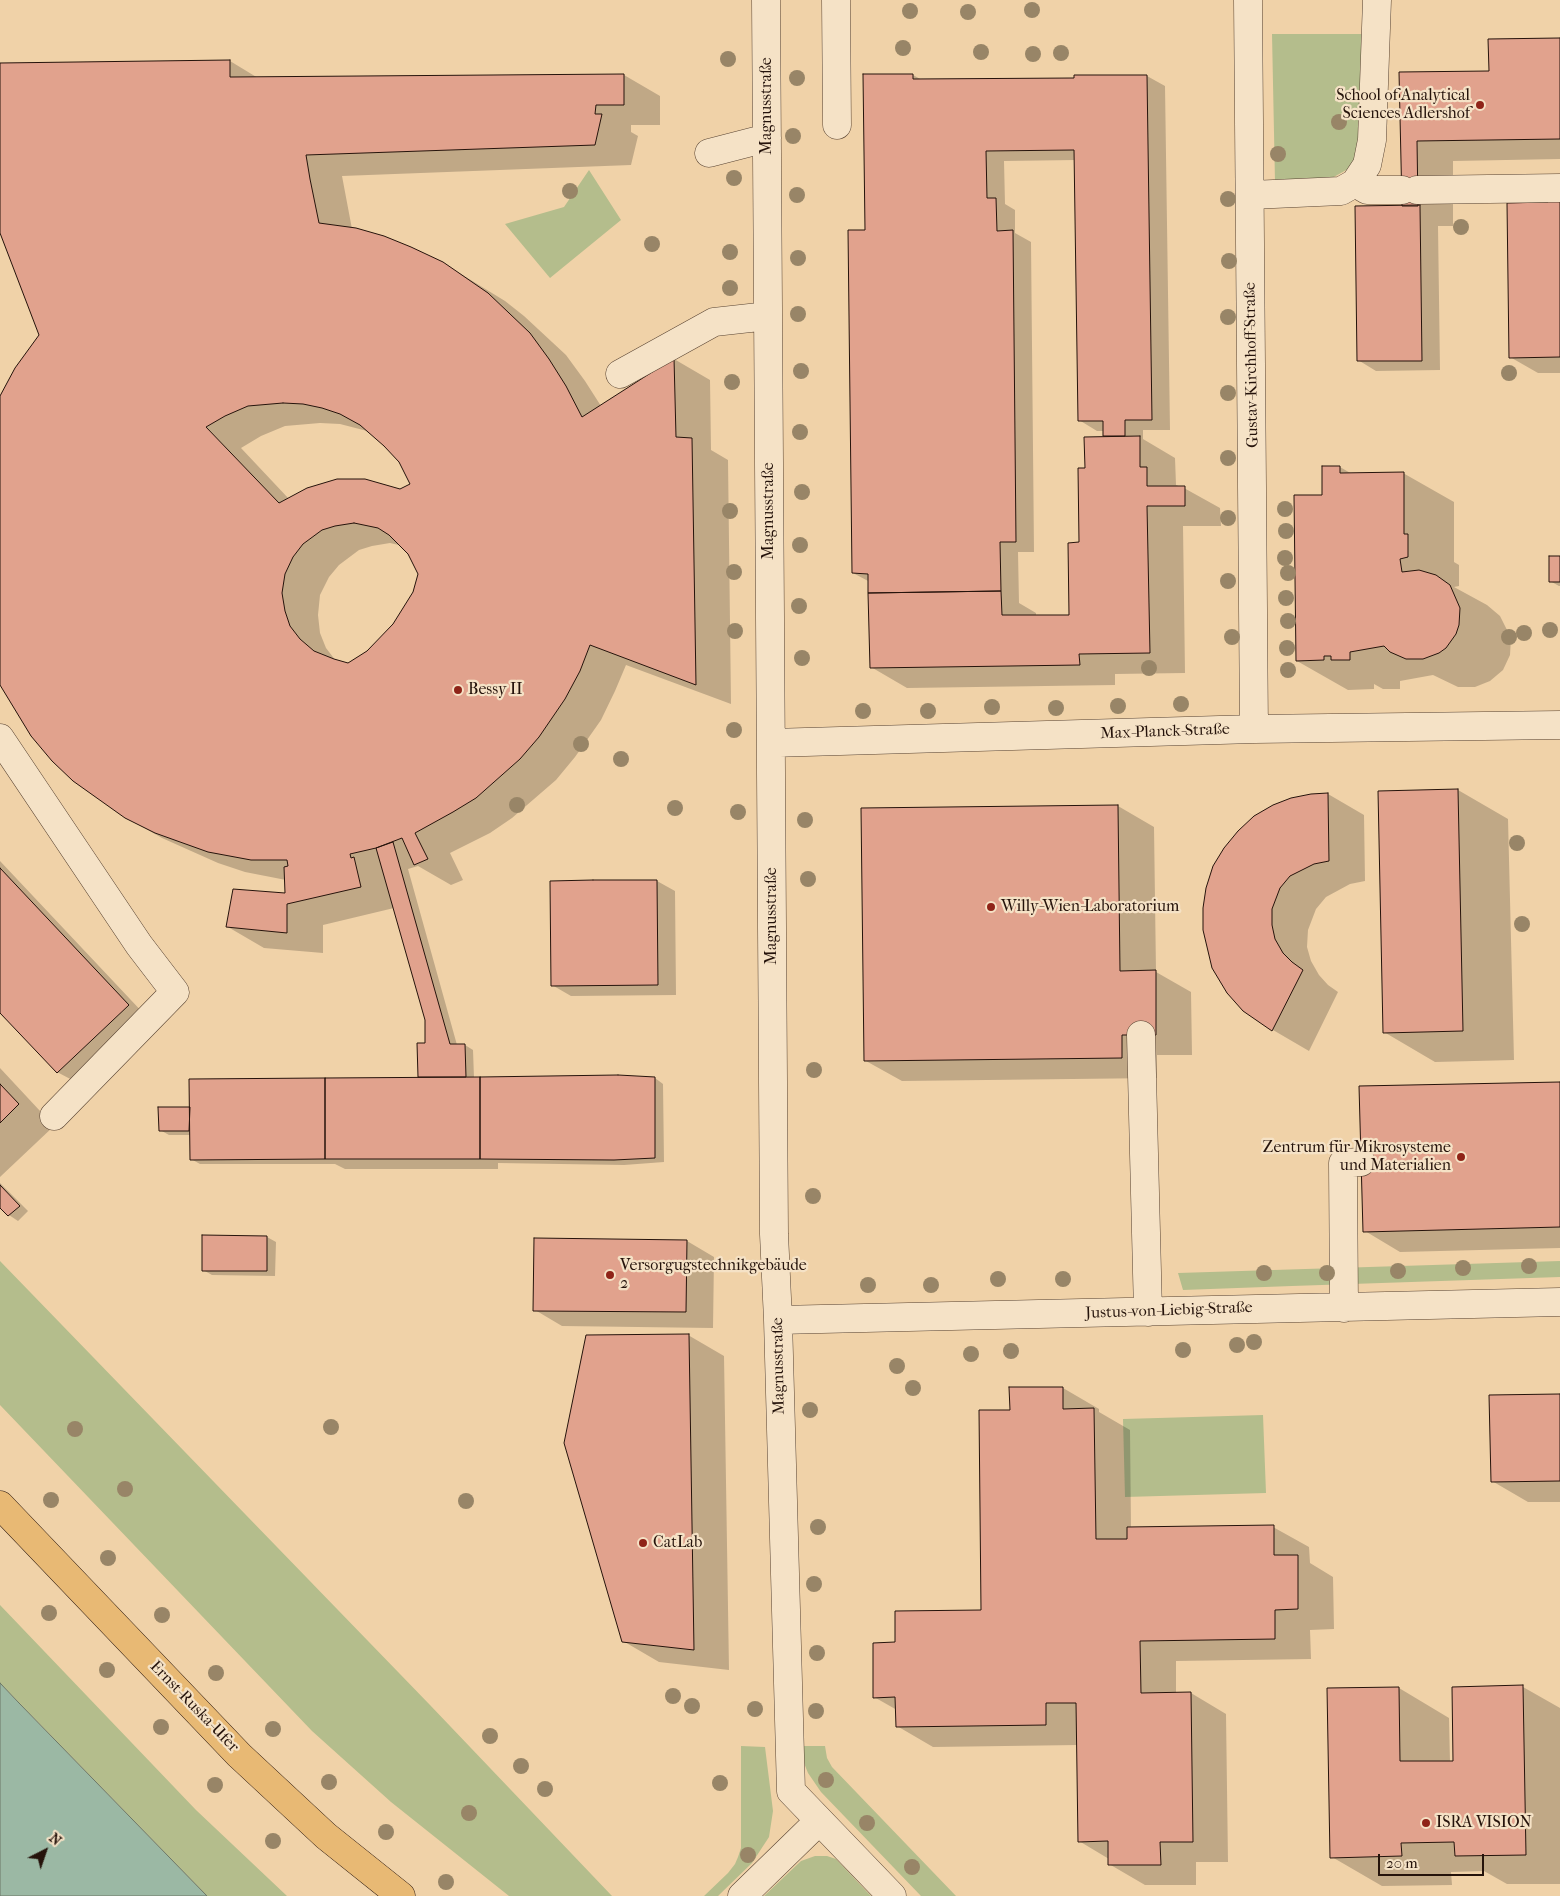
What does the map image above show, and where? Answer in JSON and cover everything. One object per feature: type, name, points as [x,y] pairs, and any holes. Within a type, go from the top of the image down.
[{"type":"main road","name":"Ernst-Ruska-Ufer","points":[[0,1505],[239,1755],[326,1836],[400,1896]]},
{"type":"street","name":"Magnusstraße","points":[[766,0],[774,1234],[791,1790],[892,1896]]},
{"type":"street","points":[[836,0],[837,125]]},
{"type":"street","name":"Gustav-Kirchhoff-Straße","points":[[1248,0],[1254,730]]},
{"type":"street","points":[[1251,195],[1341,191],[1355,182],[1368,165],[1372,140],[1376,0]]},
{"type":"street","points":[[709,153],[767,138]]},
{"type":"street","points":[[1355,182],[1367,190],[1560,188]]},
{"type":"street","points":[[620,374],[714,322],[768,316]]},
{"type":"street","name":"Max-Planck-Straße","points":[[771,743],[1254,730],[1560,725]]},
{"type":"street","points":[[0,738],[139,945],[175,992],[54,1116]]},
{"type":"street","points":[[1141,1035],[1148,1312]]},
{"type":"street","points":[[1344,1308],[1343,1163],[1361,1162]]},
{"type":"street","name":"Justus-von-Liebig-Straße","points":[[778,1320],[1560,1302]]},
{"type":"street","points":[[742,1896],[819,1820]]},
{"type":"green space","points":[[1272,34],[1362,34],[1366,123],[1358,156],[1348,169],[1332,178],[1275,182]]},
{"type":"green space","points":[[589,170],[621,220],[550,278],[505,224],[564,207]]},
{"type":"green space","points":[[0,1261],[612,1896],[509,1896],[391,1802],[312,1731],[0,1405]]},
{"type":"green space","points":[[1560,1261],[1560,1277],[1183,1290],[1178,1273]]},
{"type":"green space","points":[[1263,1415],[1266,1493],[1125,1497],[1123,1419]]},
{"type":"green space","points":[[0,1605],[196,1810],[287,1896],[207,1896],[0,1683]]},
{"type":"green space","points":[[741,1746],[765,1747],[773,1811],[769,1837],[752,1863],[718,1896],[704,1896],[735,1864],[741,1848]]},
{"type":"green space","points":[[801,1746],[825,1746],[827,1758],[832,1767],[956,1896],[921,1896],[821,1792],[808,1773]]},
{"type":"green space","points":[[815,1856],[827,1856],[836,1859],[871,1896],[764,1896],[801,1861]]},
{"type":"shaded area","points":[[0,1683],[19,1703],[207,1896],[0,1896]]},
{"type":"building","name":"School of Analytical Sciences Adlershof","points":[[1560,38],[1560,139],[1417,141],[1418,206],[1402,206],[1399,72],[1489,71],[1488,39]]},
{"type":"building","points":[[230,60],[230,77],[624,74],[624,105],[596,105],[595,114],[602,114],[595,145],[306,155],[319,223],[356,228],[384,236],[411,247],[443,262],[488,293],[530,333],[566,386],[582,417],[674,358],[676,437],[692,438],[696,685],[590,645],[580,671],[565,699],[539,737],[520,759],[476,798],[415,833],[428,859],[414,865],[402,838],[376,848],[350,854],[351,858],[354,857],[361,887],[287,904],[287,933],[226,927],[233,889],[285,893],[284,867],[288,866],[287,860],[251,860],[208,852],[155,833],[125,818],[73,781],[52,761],[31,736],[0,685],[0,396],[15,368],[39,335],[0,233],[0,63]],"holes":[[[283,403],[303,404],[322,408],[340,414],[360,425],[399,462],[410,484],[400,489],[365,479],[337,479],[307,488],[279,503],[206,427],[248,406]],[[354,523],[378,528],[389,535],[408,554],[418,574],[413,592],[393,624],[367,651],[348,663],[314,651],[300,639],[290,626],[282,593],[285,574],[293,557],[303,544],[322,530]]]},
{"type":"building","points":[[863,74],[913,74],[913,79],[1074,78],[1074,75],[1147,75],[1152,420],[1125,420],[1125,436],[1103,436],[1103,421],[1078,421],[1074,150],[986,151],[987,198],[996,198],[997,231],[1013,230],[1016,542],[1000,542],[1001,591],[868,593],[868,574],[852,573],[848,230],[865,230]]},
{"type":"building","points":[[1548,200],[1560,200],[1560,357],[1509,358],[1507,203],[1548,202]]},
{"type":"building","points":[[1420,205],[1422,361],[1357,361],[1355,206]]},
{"type":"building","points":[[1140,436],[1140,467],[1147,467],[1147,486],[1185,486],[1185,506],[1147,506],[1150,653],[1079,654],[1080,665],[870,668],[868,593],[1001,591],[1002,615],[1069,615],[1068,543],[1079,542],[1078,468],[1085,468],[1084,437]]},
{"type":"building","points":[[1322,466],[1340,466],[1340,473],[1404,472],[1404,534],[1408,534],[1408,557],[1400,559],[1402,572],[1419,570],[1436,575],[1450,585],[1460,608],[1459,625],[1456,634],[1446,648],[1439,653],[1423,659],[1406,659],[1390,652],[1384,646],[1350,652],[1350,660],[1331,660],[1331,656],[1324,656],[1324,660],[1296,661],[1294,495],[1322,495]]},
{"type":"building","points":[[1549,556],[1560,556],[1560,582],[1549,582]]},
{"type":"building","points":[[1458,789],[1463,1031],[1383,1033],[1378,791]]},
{"type":"building","points":[[1328,793],[1329,861],[1314,864],[1290,876],[1280,888],[1272,909],[1272,925],[1275,939],[1283,953],[1303,970],[1272,1031],[1243,1011],[1227,993],[1212,968],[1203,930],[1203,908],[1206,888],[1213,866],[1224,848],[1254,816],[1273,805],[1291,798]]},
{"type":"building","name":"Willy-Wien-Laboratorium","points":[[1118,805],[1120,971],[1156,970],[1156,1035],[1122,1035],[1122,1058],[864,1061],[861,808]]},
{"type":"building","points":[[393,842],[450,1044],[465,1044],[466,1077],[418,1077],[417,1043],[425,1043],[425,1020],[376,848]]},
{"type":"building","points":[[0,868],[129,1005],[57,1073],[0,1013]]},
{"type":"building","points":[[657,880],[658,985],[551,986],[550,881]]},
{"type":"building","points":[[618,1075],[655,1077],[655,1158],[614,1160],[480,1159],[480,1077]]},
{"type":"building","points":[[480,1077],[480,1159],[325,1159],[325,1078]]},
{"type":"building","points":[[325,1078],[325,1159],[190,1160],[189,1079]]},
{"type":"building","name":"Zentrum für Mikrosysteme und Materialien","points":[[1560,1082],[1560,1227],[1363,1232],[1359,1086]]},
{"type":"building","points":[[0,1084],[19,1104],[0,1123]]},
{"type":"building","points":[[158,1107],[190,1107],[189,1131],[159,1131]]},
{"type":"building","points":[[0,1185],[20,1206],[8,1216],[0,1208]]},
{"type":"building","points":[[202,1235],[267,1236],[267,1271],[202,1271]]},
{"type":"building","name":"Versorgugstechnikgebäude 2","points":[[534,1238],[687,1240],[686,1312],[533,1311]]},
{"type":"building","name":"CatLab","points":[[689,1334],[694,1650],[622,1642],[564,1443],[586,1335]]},
{"type":"building","points":[[1009,1387],[1063,1387],[1063,1409],[1094,1408],[1096,1539],[1127,1539],[1127,1527],[1274,1525],[1274,1555],[1298,1555],[1298,1609],[1275,1610],[1275,1639],[1140,1641],[1141,1693],[1191,1692],[1193,1842],[1160,1842],[1161,1865],[1108,1865],[1108,1841],[1078,1842],[1076,1703],[1046,1703],[1046,1725],[896,1727],[895,1697],[873,1698],[873,1643],[895,1642],[895,1611],[981,1610],[979,1410],[1010,1410]]},
{"type":"building","points":[[1560,1394],[1560,1481],[1491,1482],[1489,1395]]},
{"type":"building","points":[[1523,1685],[1526,1855],[1455,1856],[1454,1842],[1401,1843],[1402,1856],[1330,1858],[1327,1688],[1399,1687],[1400,1761],[1453,1761],[1452,1687]]},
{"type":"place","name":"School of Analytical Sciences Adlershof","points":[[1480,105]]},
{"type":"place","name":"Bessy II","points":[[458,690]]},
{"type":"place","name":"Willy-Wien-Laboratorium","points":[[991,907]]},
{"type":"place","name":"Zentrum für Mikrosysteme und Materialien","points":[[1461,1157]]},
{"type":"place","name":"Versorgugstechnikgebäude 2","points":[[610,1275]]},
{"type":"place","name":"CatLab","points":[[643,1543]]},
{"type":"place","name":"ISRA VISION","points":[[1426,1823]]}]
